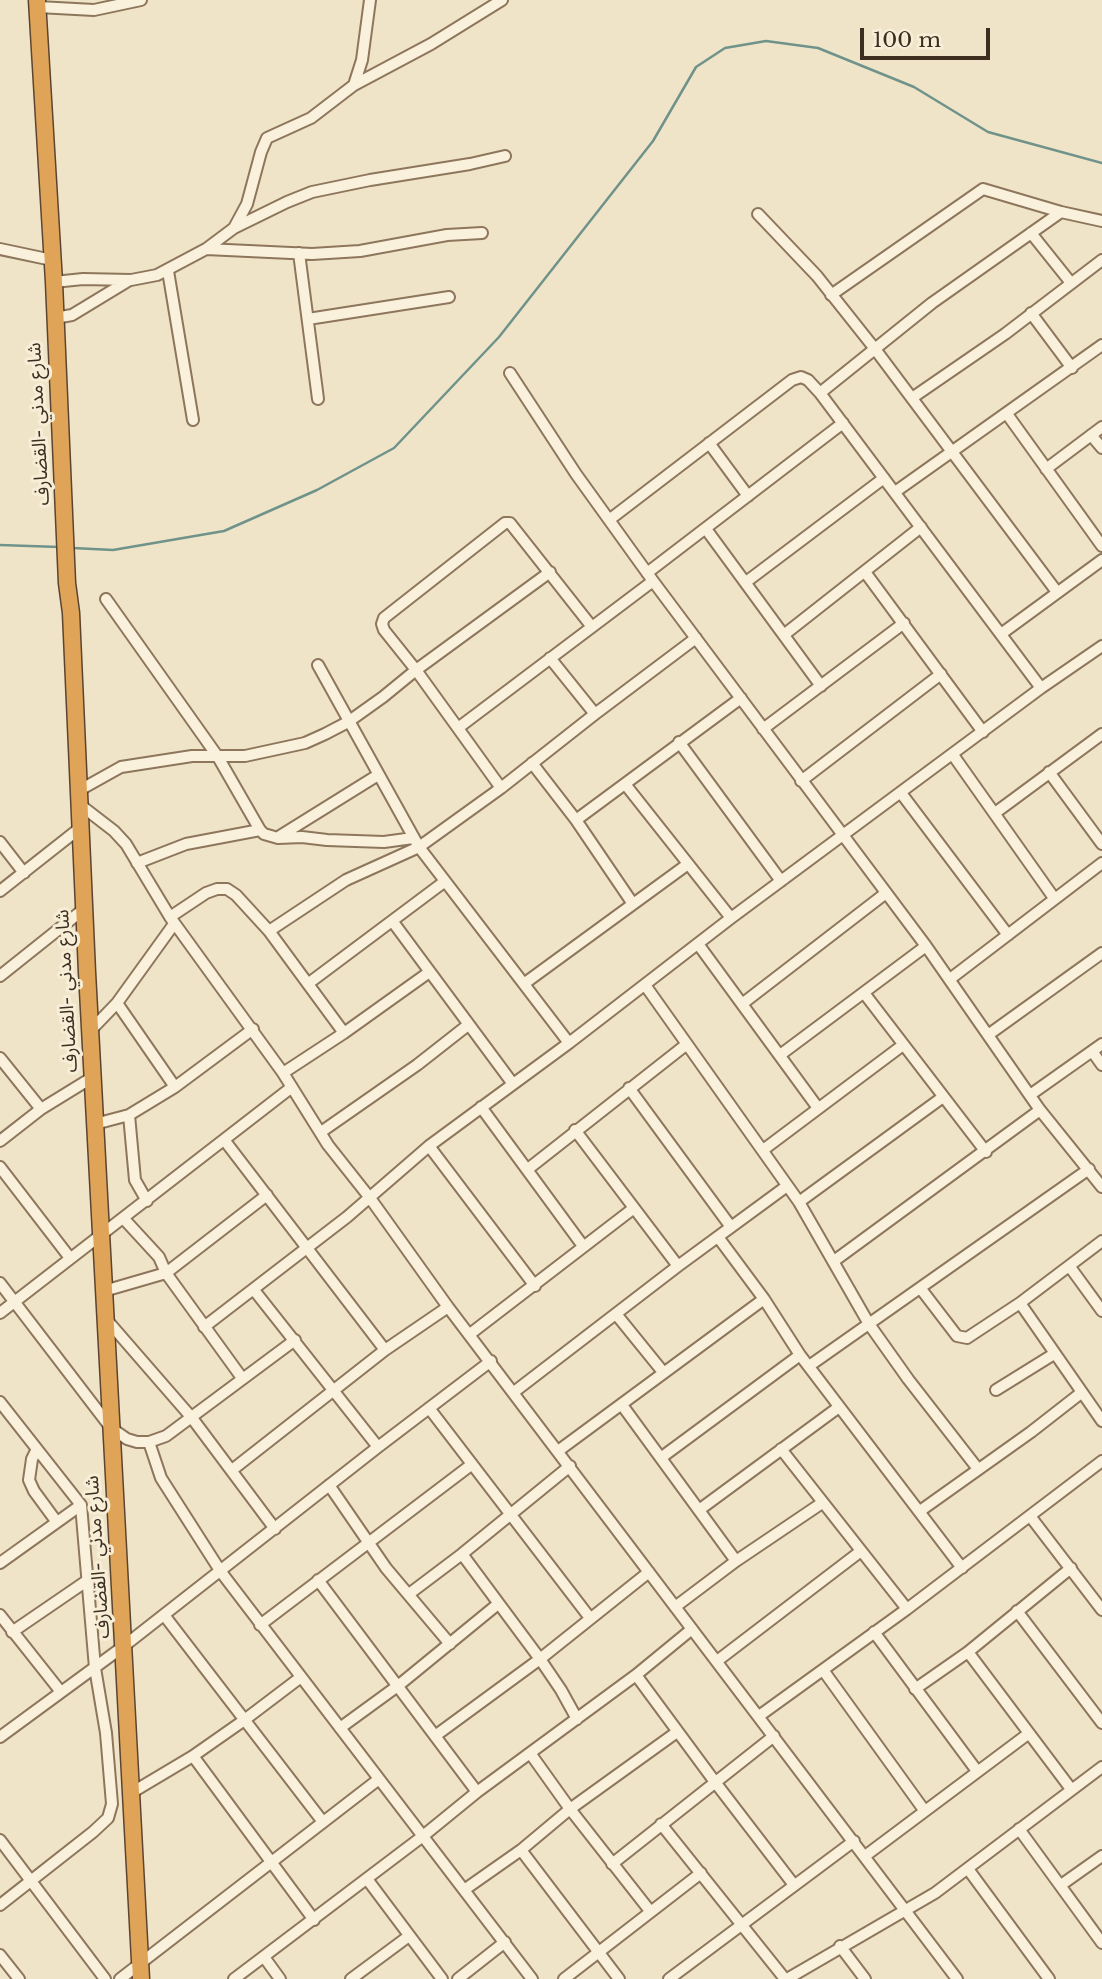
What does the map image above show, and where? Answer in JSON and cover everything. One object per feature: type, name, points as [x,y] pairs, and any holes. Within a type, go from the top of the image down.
[{"type":"highway","name":"شارع مدني -القضارف","points":[[37,4],[54,282],[78,797],[141,1971]]},
{"type":"street","points":[[37,4],[94,9],[141,0]]},
{"type":"street","points":[[355,85],[362,60],[370,0]]},
{"type":"street","points":[[234,228],[247,204],[267,138],[311,118],[355,85],[431,44],[502,0]]},
{"type":"street","points":[[54,282],[83,279],[131,280],[157,275],[206,249],[234,228],[312,192],[505,156]]},
{"type":"street","points":[[831,295],[983,189],[1102,221]]},
{"type":"street","points":[[820,393],[932,303],[1061,212]]},
{"type":"street","points":[[758,214],[788,243],[875,349],[1057,592]]},
{"type":"street","points":[[206,249],[299,253],[360,251],[447,234],[482,233]]},
{"type":"street","points":[[1031,233],[1071,283]]},
{"type":"street","points":[[0,248],[52,260]]},
{"type":"street","points":[[299,253],[318,399]]},
{"type":"street","points":[[912,398],[1005,334],[1102,260]]},
{"type":"street","points":[[168,271],[193,420]]},
{"type":"street","points":[[55,318],[72,314],[131,280]]},
{"type":"street","points":[[308,319],[449,297]]},
{"type":"street","points":[[1031,313],[1072,368]]},
{"type":"street","points":[[895,492],[1102,345]]},
{"type":"street","points":[[510,373],[650,577],[926,946],[1040,1110],[1102,1187]]},
{"type":"street","points":[[609,520],[797,377],[808,380],[1041,688]]},
{"type":"street","points":[[1007,414],[1102,546]]},
{"type":"street","points":[[458,728],[592,626],[706,529],[842,423]]},
{"type":"street","points":[[1046,469],[1102,427]]},
{"type":"street","points":[[1091,435],[1102,448]]},
{"type":"street","points":[[709,443],[748,496]]},
{"type":"street","points":[[746,582],[884,478]]},
{"type":"street","points":[[501,788],[384,630],[384,618],[505,523],[510,523],[592,626]]},
{"type":"street","points":[[785,634],[920,527]]},
{"type":"street","points":[[706,529],[821,686]]},
{"type":"street","points":[[1001,634],[1102,560]]},
{"type":"street","points":[[550,572],[348,722],[305,743],[245,756],[173,758],[121,767],[78,797],[126,844],[172,920],[253,1029],[328,1146],[370,1198],[448,1307],[957,1979]]},
{"type":"street","points":[[865,572],[984,732]]},
{"type":"street","points":[[106,599],[218,757],[264,834],[278,838],[416,843]]},
{"type":"street","points":[[763,729],[904,623]]},
{"type":"street","points":[[269,931],[346,880],[416,843],[501,788],[696,638]]},
{"type":"street","points":[[204,1327],[370,1198],[429,1146],[569,1043],[731,918],[1041,688],[1102,646]]},
{"type":"street","points":[[550,658],[595,714]]},
{"type":"street","points":[[318,665],[416,843],[569,1043]]},
{"type":"street","points":[[801,781],[941,674]]},
{"type":"street","points":[[576,820],[741,698]]},
{"type":"street","points":[[995,813],[1102,734]]},
{"type":"street","points":[[679,742],[781,881]]},
{"type":"street","points":[[953,755],[1054,898]]},
{"type":"street","points":[[532,763],[576,820],[634,904]]},
{"type":"street","points":[[1049,772],[1102,844]]},
{"type":"street","points":[[278,838],[378,775]]},
{"type":"street","points":[[625,784],[731,918]]},
{"type":"street","points":[[901,793],[1008,935]]},
{"type":"street","points":[[0,891],[80,828]]},
{"type":"street","points":[[137,863],[186,844],[260,830]]},
{"type":"street","points":[[0,842],[24,873]]},
{"type":"street","points":[[950,979],[1102,863]]},
{"type":"street","points":[[525,983],[688,864]]},
{"type":"street","points":[[309,983],[444,882]]},
{"type":"street","points":[[91,1030],[117,1003],[172,920],[206,893],[217,888],[227,889],[236,895],[269,931],[344,1033]]},
{"type":"street","points":[[742,1004],[886,892]]},
{"type":"street","points":[[0,976],[84,909]]},
{"type":"street","points":[[393,922],[513,1084]]},
{"type":"street","points":[[698,944],[818,1108]]},
{"type":"street","points":[[780,1055],[926,946]]},
{"type":"street","points":[[988,1035],[1102,953]]},
{"type":"street","points":[[283,1073],[428,972]]},
{"type":"street","points":[[645,985],[799,1202],[869,1324],[978,1469]]},
{"type":"street","points":[[864,993],[986,1152]]},
{"type":"street","points":[[117,1003],[176,1087]]},
{"type":"street","points":[[321,1132],[468,1025]]},
{"type":"street","points":[[95,1124],[129,1115],[176,1087],[253,1029]]},
{"type":"street","points":[[528,1169],[687,1044]]},
{"type":"street","points":[[1030,1095],[1102,1044]]},
{"type":"street","points":[[763,1150],[903,1045]]},
{"type":"street","points":[[1092,1051],[1102,1065]]},
{"type":"street","points":[[0,1058],[41,1109]]},
{"type":"street","points":[[0,1141],[41,1109],[93,1077]]},
{"type":"street","points":[[0,1313],[292,1087]]},
{"type":"street","points":[[629,1088],[731,1227]]},
{"type":"street","points":[[799,1202],[943,1097]]},
{"type":"street","points":[[481,1107],[583,1246]]},
{"type":"street","points":[[834,1262],[1040,1110]]},
{"type":"street","points":[[129,1115],[135,1180],[147,1201]]},
{"type":"street","points":[[575,1130],[678,1266]]},
{"type":"street","points":[[225,1141],[385,1350]]},
{"type":"street","points":[[429,1146],[535,1286]]},
{"type":"street","points":[[0,1167],[70,1258]]},
{"type":"street","points":[[809,1366],[1089,1169]]},
{"type":"street","points":[[514,1392],[678,1266],[788,1186]]},
{"type":"street","points":[[104,1291],[166,1273],[267,1195]]},
{"type":"street","points":[[470,1334],[634,1208]]},
{"type":"street","points":[[124,1219],[154,1251],[166,1273],[243,1378]]},
{"type":"street","points":[[718,1237],[764,1299],[800,1355],[961,1568]]},
{"type":"street","points":[[921,1289],[961,1339],[967,1338],[1020,1303],[1102,1241]]},
{"type":"street","points":[[1070,1267],[1102,1311]]},
{"type":"street","points":[[0,1283],[111,1428],[127,1439],[149,1442],[166,1436],[295,1340]]},
{"type":"street","points":[[254,1290],[377,1447]]},
{"type":"street","points":[[558,1451],[764,1299]]},
{"type":"street","points":[[1020,1303],[1102,1421]]},
{"type":"street","points":[[232,1469],[385,1350],[448,1307]]},
{"type":"street","points":[[616,1314],[663,1372]]},
{"type":"street","points":[[106,1320],[192,1418],[275,1529]]},
{"type":"street","points":[[996,1390],[1054,1354]]},
{"type":"street","points":[[662,1457],[800,1355]]},
{"type":"street","points":[[0,1721],[4,1734],[221,1572],[377,1447],[491,1362]]},
{"type":"street","points":[[920,1511],[1031,1432],[1081,1392]]},
{"type":"street","points":[[0,1905],[108,1818],[112,1804],[95,1668],[81,1505],[1,1405]]},
{"type":"street","points":[[622,1405],[736,1560]]},
{"type":"street","points":[[699,1510],[839,1407]]},
{"type":"street","points":[[429,1408],[590,1618]]},
{"type":"street","points":[[149,1442],[161,1478],[221,1572],[532,1979]]},
{"type":"street","points":[[37,1449],[29,1470],[29,1480],[56,1521]]},
{"type":"street","points":[[781,1450],[907,1609]]},
{"type":"street","points":[[759,1716],[907,1609],[1102,1461]]},
{"type":"street","points":[[260,1625],[471,1465]]},
{"type":"street","points":[[409,1594],[570,1466]]},
{"type":"street","points":[[329,1485],[386,1568],[450,1644]]},
{"type":"street","points":[[675,1607],[736,1560],[822,1503]]},
{"type":"street","points":[[0,1563],[81,1505]]},
{"type":"street","points":[[1030,1516],[1102,1610]]},
{"type":"street","points":[[717,1661],[860,1551]]},
{"type":"street","points":[[462,1554],[540,1659],[577,1719]]},
{"type":"street","points":[[915,1689],[968,1653],[1071,1568]]},
{"type":"street","points":[[435,1736],[540,1659],[649,1572]]},
{"type":"street","points":[[12,1632],[88,1580]]},
{"type":"street","points":[[318,1580],[477,1792]]},
{"type":"street","points":[[340,1728],[399,1685],[499,1604]]},
{"type":"street","points":[[1017,1611],[1102,1723]]},
{"type":"street","points":[[0,1615],[61,1692]]},
{"type":"street","points":[[164,1615],[323,1822]]},
{"type":"street","points":[[234,1979],[477,1792],[636,1675],[692,1629]]},
{"type":"street","points":[[874,1632],[977,1771]]},
{"type":"street","points":[[968,1653],[1071,1789]]},
{"type":"street","points":[[823,1670],[924,1810]]},
{"type":"street","points":[[636,1675],[794,1885]]},
{"type":"street","points":[[131,1793],[193,1756],[301,1677]]},
{"type":"street","points":[[464,1890],[677,1732]]},
{"type":"street","points":[[865,1856],[1028,1734]]},
{"type":"street","points":[[612,1864],[775,1736]]},
{"type":"street","points":[[530,1753],[650,1912]]},
{"type":"street","points":[[193,1756],[314,1920]]},
{"type":"street","points":[[661,1824],[786,1979],[935,1893],[1102,1768]]},
{"type":"street","points":[[120,1979],[141,1971],[271,1862],[379,1779]]},
{"type":"street","points":[[1019,1829],[1102,1944]]},
{"type":"street","points":[[0,1840],[104,1979]]},
{"type":"street","points":[[669,1979],[854,1841]]},
{"type":"street","points":[[521,1850],[620,1979]]},
{"type":"street","points":[[1061,1885],[1102,1856]]},
{"type":"street","points":[[968,1869],[1049,1979]]},
{"type":"street","points":[[564,1979],[701,1873]]},
{"type":"street","points":[[367,1879],[442,1979]]},
{"type":"street","points":[[351,1979],[409,1936]]},
{"type":"street","points":[[458,1979],[505,1942]]},
{"type":"street","points":[[840,1946],[865,1979]]},
{"type":"street","points":[[0,1955],[19,1979]]},
{"type":"street","points":[[264,1957],[280,1979]]},
{"type":"waterway","points":[[73,548],[113,550],[224,531],[317,490],[394,448],[499,337],[653,141],[696,67],[725,48],[766,41],[818,48],[914,87],[988,132],[1102,163]]},
{"type":"waterway","points":[[0,545],[59,547]]}]
